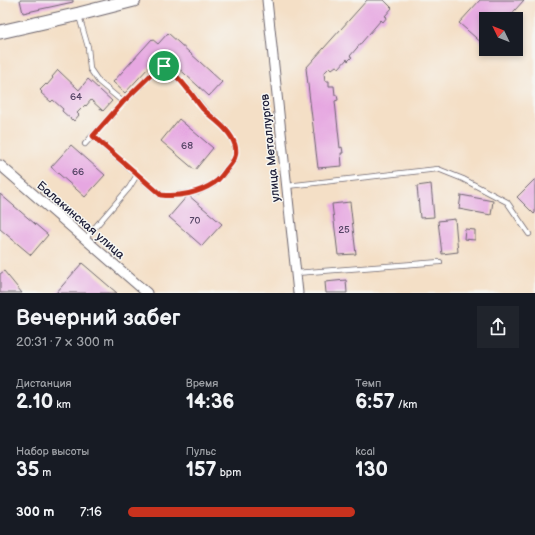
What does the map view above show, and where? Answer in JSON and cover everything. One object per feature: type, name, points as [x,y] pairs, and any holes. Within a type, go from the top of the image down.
[{"type":"main road","points":[[0,32],[134,0]]},
{"type":"street","name":"улица Металлургов","points":[[267,0],[298,293]]},
{"type":"street","name":"Балакинская улица","points":[[0,166],[146,293]]},
{"type":"lane","points":[[79,14],[88,47],[90,69],[98,82],[123,102]]},
{"type":"lane","points":[[85,144],[123,102],[159,67],[164,66],[186,86],[204,109],[229,134],[235,144],[236,152],[234,160],[215,183],[197,192],[170,196],[161,195],[93,136]]},
{"type":"lane","points":[[287,186],[438,169],[463,179],[507,202],[529,234]]},
{"type":"lane","points":[[85,240],[129,188],[137,175]]},
{"type":"lane","points":[[296,273],[440,262]]},
{"type":"building","points":[[20,0],[73,0],[73,2],[23,13]]},
{"type":"building","points":[[367,0],[384,0],[392,8],[385,16],[387,17],[383,22],[381,20],[350,56],[352,57],[348,61],[347,59],[339,68],[336,66],[332,69],[330,67],[324,73],[325,81],[329,81],[329,86],[334,86],[335,95],[337,95],[338,100],[335,101],[340,148],[342,147],[343,153],[341,153],[342,166],[318,168],[306,68]]},
{"type":"building","points":[[480,0],[524,0],[513,12],[479,12],[479,41],[459,23]]},
{"type":"building","points":[[168,33],[222,82],[209,96],[162,53],[125,93],[113,82],[152,39],[158,44]]},
{"type":"building","points":[[58,70],[79,90],[88,79],[112,101],[103,111],[91,100],[77,113],[79,115],[74,121],[72,120],[62,111],[63,109],[53,100],[51,102],[41,93],[42,92],[40,90],[46,84],[47,85]]},
{"type":"building","points":[[179,119],[213,148],[195,170],[161,141]]},
{"type":"building","points":[[71,145],[105,175],[85,197],[51,167]]},
{"type":"building","points":[[535,179],[535,213],[534,214],[517,197]]},
{"type":"building","points":[[431,184],[434,217],[420,218],[417,186]]},
{"type":"building","points":[[0,194],[48,235],[31,255],[0,229]]},
{"type":"building","points":[[188,195],[222,224],[202,246],[169,217]]},
{"type":"building","points":[[461,195],[493,201],[491,215],[459,209]]},
{"type":"building","points":[[350,202],[356,254],[338,255],[332,204]]},
{"type":"building","points":[[455,219],[458,252],[442,254],[438,221]]},
{"type":"building","points":[[465,229],[475,230],[475,240],[464,239]]},
{"type":"building","points":[[82,263],[117,293],[56,293]]},
{"type":"building","points":[[4,271],[22,293],[0,293],[0,274]]},
{"type":"building","points":[[346,280],[347,293],[326,293],[325,282]]},
{"type":"route","points":[[164,66],[186,86],[204,109],[229,134],[235,144],[236,152],[234,160],[215,183],[197,192],[170,196],[161,195],[93,136],[123,102],[159,67],[164,66]]}]
